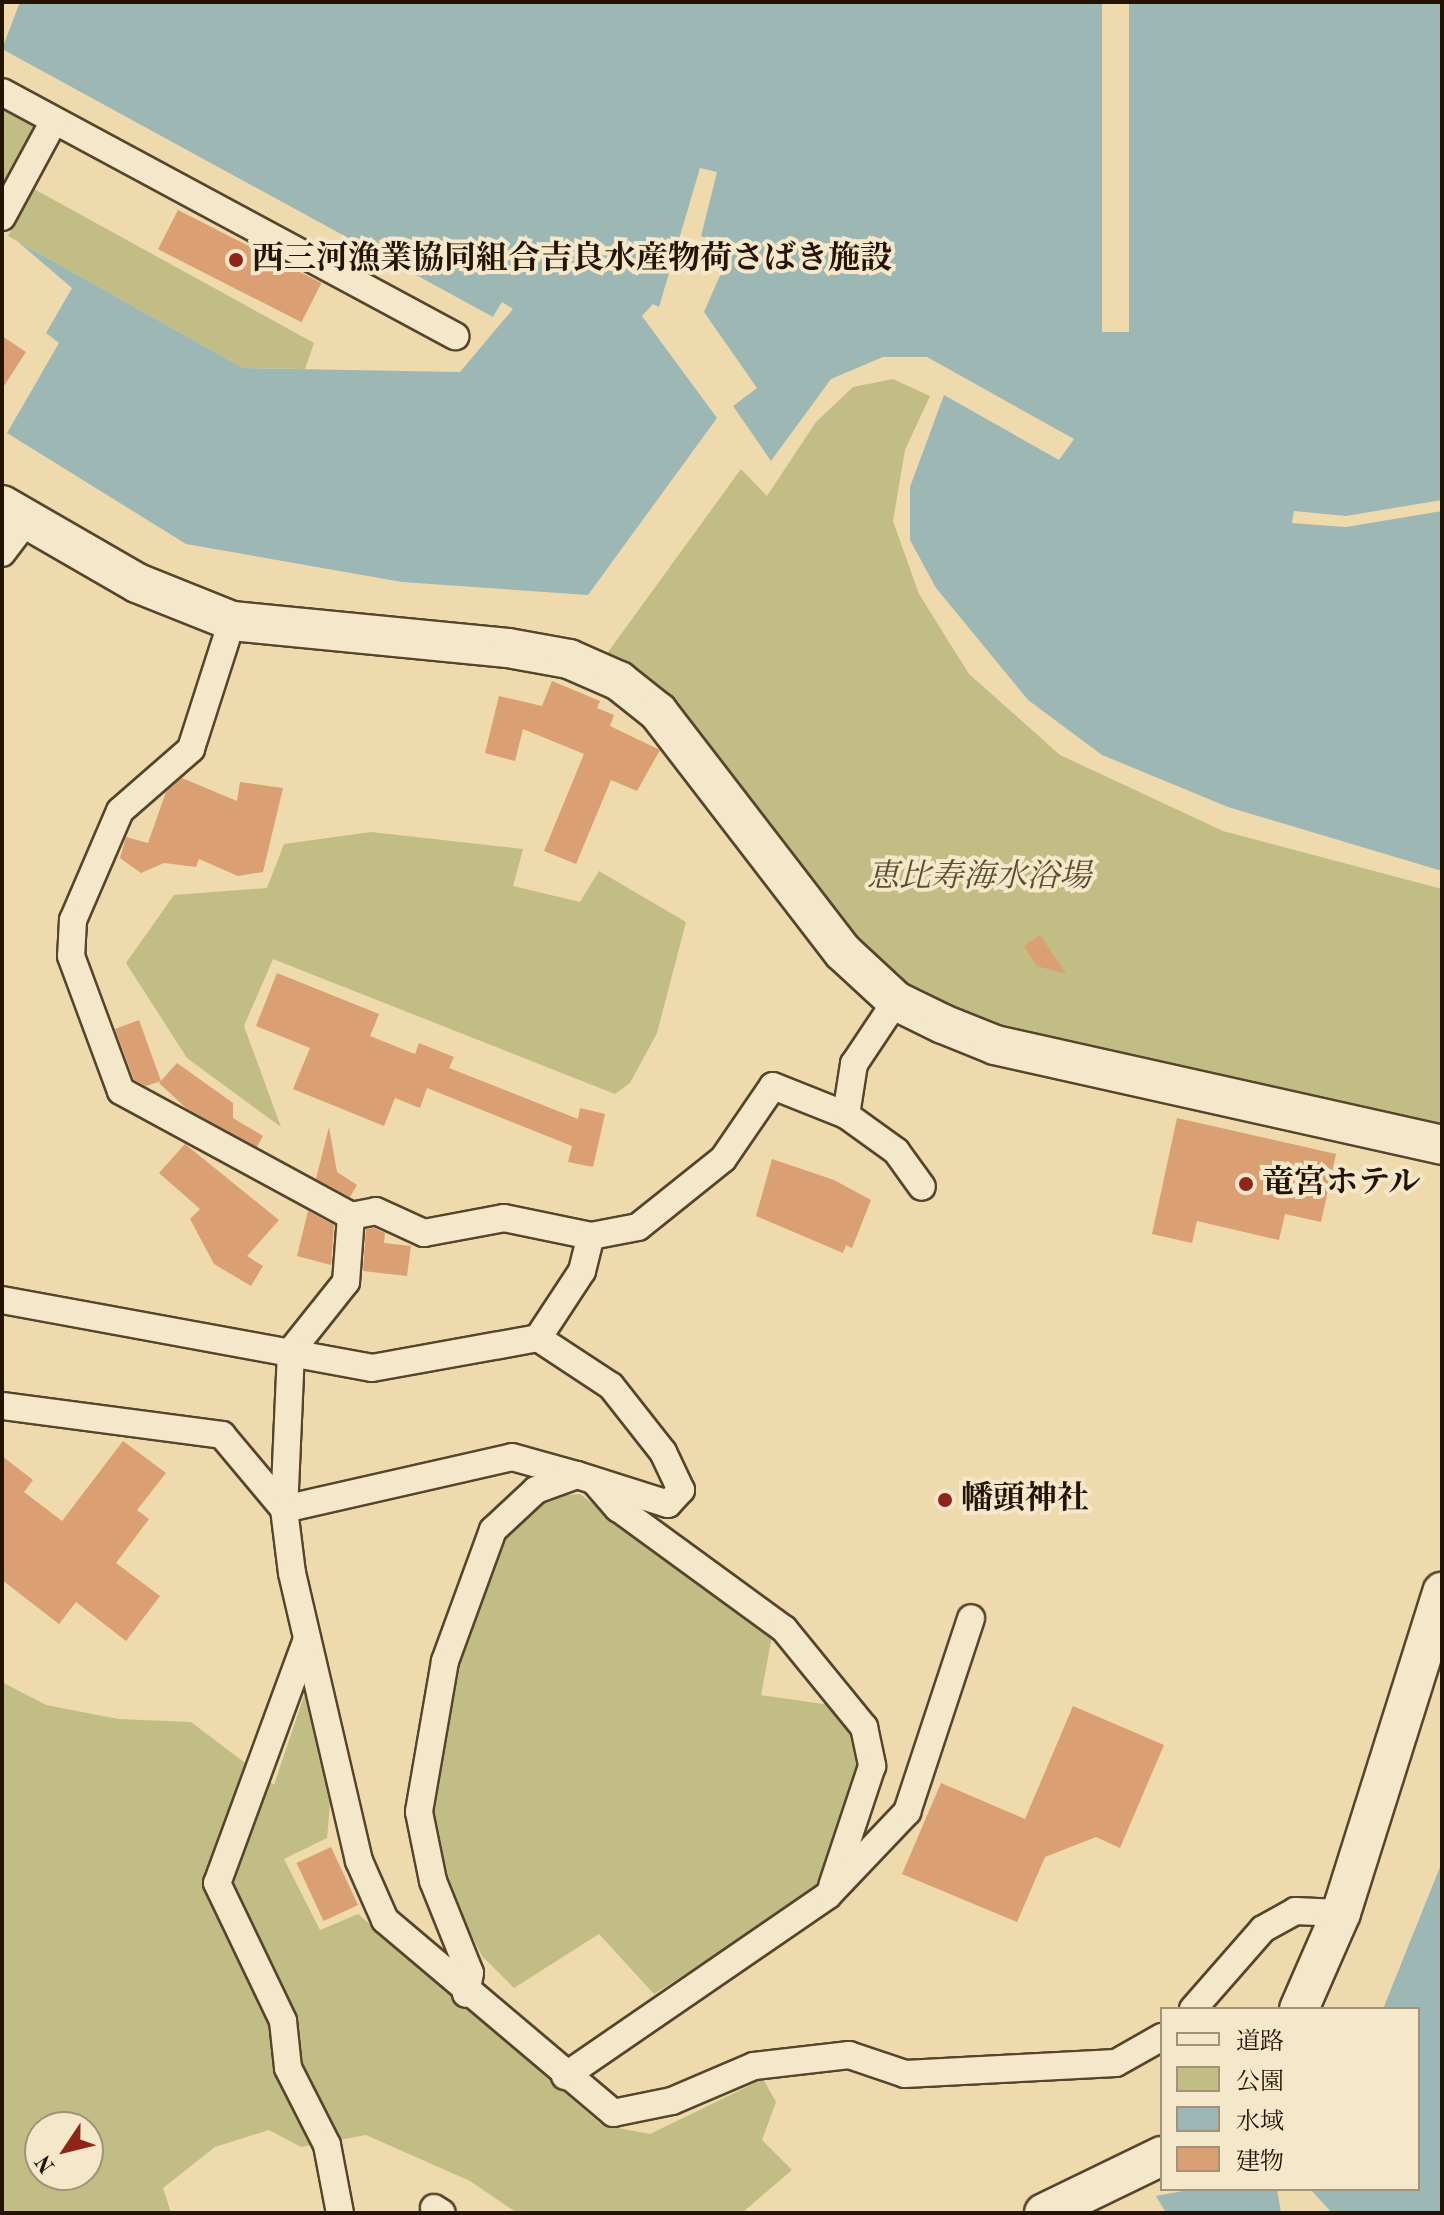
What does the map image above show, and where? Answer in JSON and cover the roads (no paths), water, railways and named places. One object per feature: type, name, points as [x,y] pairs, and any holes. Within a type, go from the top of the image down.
[{"type":"street","points":[[2,92],[455,336]]},
{"type":"street","points":[[2,217],[54,121]]},
{"type":"street","points":[[2,553],[14,513],[137,583],[232,621],[508,648],[569,659],[619,681],[658,712],[843,952],[896,1001],[995,1045],[1442,1145]]},
{"type":"street","points":[[232,621],[191,749],[120,811],[73,920],[71,956],[121,1091],[351,1216],[376,1211],[424,1233],[504,1218],[591,1236],[638,1227],[723,1159],[773,1086],[846,1115],[896,1151],[922,1187]]},
{"type":"street","points":[[846,1115],[854,1064],[896,1001]]},
{"type":"street","points":[[351,1216],[346,1282],[291,1351],[284,1509],[307,1639],[359,1861],[385,1920],[466,1994],[613,2113],[672,2101],[754,2066],[849,2055],[905,2074],[1116,2063],[1160,2038]]},
{"type":"street","points":[[538,1338],[582,1271],[591,1236]]},
{"type":"street","points":[[2,1300],[178,1337],[291,1351],[372,1368],[538,1338],[611,1386],[663,1452],[681,1490],[668,1504],[512,1457],[284,1509]]},
{"type":"street","points":[[2,1406],[222,1435],[284,1509]]},
{"type":"street","points":[[584,1477],[618,1508],[784,1629],[864,1727],[872,1766],[828,1895]]},
{"type":"street","points":[[466,1994],[470,1973],[433,1881],[419,1812],[445,1661],[493,1530],[536,1490],[584,1477]]},
{"type":"street","points":[[1300,2007],[1341,1913],[1442,1592]]},
{"type":"street","points":[[565,2076],[828,1895],[907,1812],[971,1618]]},
{"type":"street","points":[[307,1639],[217,1883],[283,2021],[288,2068],[327,2145],[340,2213]]},
{"type":"street","points":[[1195,2007],[1263,1929],[1295,1911],[1341,1913]]},
{"type":"street","points":[[1044,2213],[1160,2157]]},
{"type":"water","points":[[20,2],[1442,2],[1442,871],[1228,807],[1102,755],[1028,700],[936,588],[910,540],[910,487],[944,395],[1059,460],[1074,439],[927,357],[883,357],[831,379],[771,461],[733,406],[757,388],[704,312],[732,248],[701,236],[717,172],[700,168],[659,307],[653,304],[642,316],[717,418],[588,595],[402,582],[186,544],[7,433],[59,343],[46,333],[72,288],[17,241],[243,368],[460,372],[513,309],[502,302],[493,317],[2,49]]},
{"type":"water","points":[[1442,1862],[1442,2213],[1332,2213],[1312,2191],[1420,2191],[1420,2007],[1384,2007]]},
{"type":"water","points":[[1183,2191],[1277,2191],[1281,2213],[1166,2213],[1156,2196]]},
{"type":"place","name":"西三河漁業協同組合吉良水産物荷さばき施設","points":[[236,260]]},
{"type":"place","name":"竜宮ホテル","points":[[1246,1184]]},
{"type":"place","name":"幡頭神社","points":[[945,1500]]},
{"type":"park label","name":"恵比寿海水浴場","points":[[979,878]]}]
